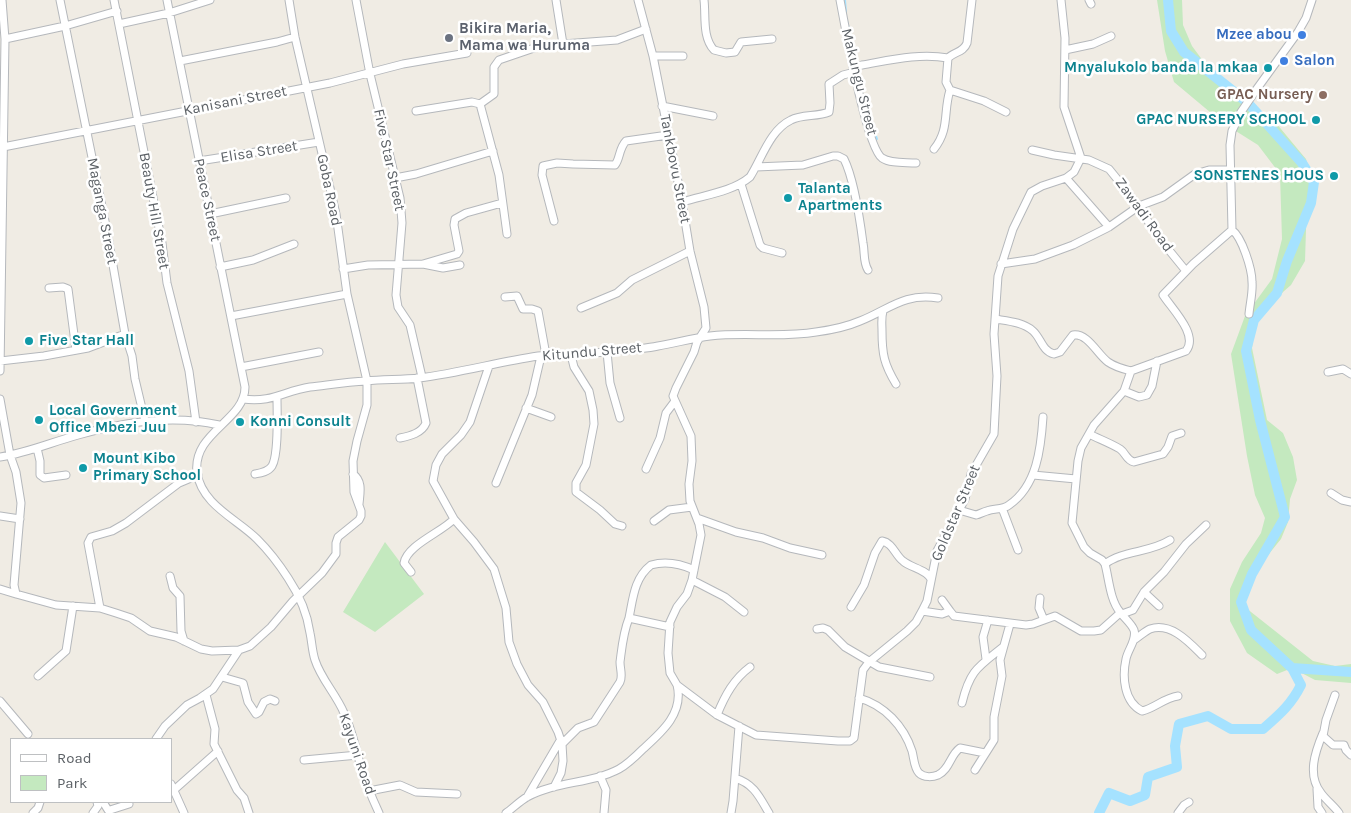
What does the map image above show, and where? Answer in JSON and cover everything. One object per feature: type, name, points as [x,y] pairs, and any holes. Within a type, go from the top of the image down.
[{"type":"street","points":[[0,371],[2,0]]},
{"type":"street","name":"Maganga Street","points":[[60,0],[107,231],[125,334],[132,356],[145,421]]},
{"type":"street","name":"Beauty Hill Street","points":[[114,0],[162,244],[167,283],[189,371],[196,422]]},
{"type":"street","name":"Peace Street","points":[[167,0],[241,366],[245,387],[244,399]]},
{"type":"street","points":[[119,24],[210,0]]},
{"type":"street","name":"Goba Road","points":[[289,0],[295,37],[318,142],[336,214],[343,269],[367,381],[367,406],[355,446],[353,474],[354,492],[361,511],[360,519],[338,537],[335,557],[300,595]]},
{"type":"street","name":"Five Star Street","points":[[356,0],[370,74],[400,198],[402,223],[396,296],[398,307],[410,325],[426,423],[424,428],[411,439],[400,438]]},
{"type":"street","points":[[556,0],[564,44]]},
{"type":"street","name":"Tankbovu Street","points":[[638,0],[652,56],[682,202],[690,251],[704,306],[706,328],[701,338]]},
{"type":"street","points":[[704,0],[707,37],[714,50],[731,53],[735,52],[741,42],[772,39]]},
{"type":"street","name":"Makungu Street","points":[[840,0],[866,120],[878,154],[887,160],[916,163]]},
{"type":"street","points":[[682,202],[741,184],[750,177],[774,135],[781,127],[792,119],[829,112],[829,84],[862,64],[921,55],[948,58],[966,48],[972,0]]},
{"type":"street","points":[[1061,0],[1065,50],[1064,107],[1081,158],[1074,172],[1066,178],[1110,226]]},
{"type":"street","points":[[1249,314],[1252,289],[1251,272],[1242,246],[1236,233],[1232,230],[1230,145],[1232,131],[1241,112],[1298,32],[1306,18],[1312,0]]},
{"type":"street","points":[[3,45],[117,11]]},
{"type":"street","points":[[416,111],[472,102],[480,104],[494,94],[494,67],[499,60],[540,46],[617,40],[646,30]]},
{"type":"street","points":[[1065,50],[1093,44],[1111,36]]},
{"type":"street","points":[[180,61],[295,37]]},
{"type":"street","name":"Kanisani Street","points":[[2,152],[87,130],[330,83],[403,64],[467,54]]},
{"type":"street","points":[[652,56],[683,56]]},
{"type":"street","points":[[948,58],[946,82],[950,90],[984,101],[1006,112]]},
{"type":"street","points":[[934,149],[944,134],[947,98],[950,90]]},
{"type":"street","points":[[480,104],[494,151],[507,234]]},
{"type":"street","points":[[662,106],[713,116]]},
{"type":"street","points":[[554,221],[542,174],[543,166],[567,163],[615,165],[621,147],[626,141],[668,135]]},
{"type":"street","name":"Elisa Street","points":[[199,161],[318,142]]},
{"type":"street","name":"Zawadi Road","points":[[1032,150],[1081,158],[1109,169],[1186,271]]},
{"type":"street","points":[[395,178],[416,174],[494,151]]},
{"type":"street","points":[[756,168],[803,165],[833,156],[844,159],[856,203],[868,270]]},
{"type":"street","points":[[1001,264],[1035,259],[1073,245],[1110,226],[1138,206],[1163,197],[1195,174],[1209,170],[1230,170]]},
{"type":"street","name":"Goldstar Street","points":[[869,662],[895,642],[916,622],[927,601],[937,551],[965,499],[971,474],[994,434],[997,376],[994,334],[998,276],[1001,264],[1013,229],[1031,192],[1066,178]]},
{"type":"street","points":[[741,184],[760,245],[763,248],[782,253]]},
{"type":"street","points":[[210,214],[286,198]]},
{"type":"street","points":[[423,264],[459,252],[454,225],[455,219],[466,213],[502,203]]},
{"type":"street","points":[[995,319],[1026,327],[1038,336],[1046,350],[1054,354],[1060,352],[1073,335],[1078,334],[1085,338],[1107,361],[1131,371],[1186,351],[1190,346],[1190,339],[1182,320],[1163,295],[1186,271],[1232,230]]},
{"type":"street","points":[[220,267],[253,260],[294,244]]},
{"type":"street","points":[[581,308],[617,293],[632,280],[690,251]]},
{"type":"street","points":[[343,269],[368,265],[423,264],[443,268],[460,265]]},
{"type":"street","points":[[50,288],[63,286],[68,288],[76,350]]},
{"type":"street","points":[[230,316],[348,294]]},
{"type":"street","points":[[496,483],[526,408],[544,356],[538,311],[532,309],[523,310],[517,296],[505,297]]},
{"type":"street","name":"Kitundu Street","points":[[244,399],[261,400],[277,397],[299,389],[367,381],[420,378],[561,353],[571,355],[607,352],[658,346],[712,336],[787,336],[806,334],[851,324],[883,311],[898,301],[907,298],[938,298]]},
{"type":"street","points":[[883,311],[882,353],[886,366],[896,384]]},
{"type":"street","points":[[0,361],[88,348],[125,334]]},
{"type":"street","points":[[507,813],[527,797],[554,786],[600,776],[620,769],[666,728],[675,713],[680,695],[670,673],[668,663],[670,627],[673,616],[687,594],[692,580],[701,535],[697,518],[690,502],[691,436],[675,400],[674,392],[697,342],[701,338]]},
{"type":"street","points":[[241,366],[319,352]]},
{"type":"street","points":[[607,352],[610,383],[620,418]]},
{"type":"street","points":[[571,355],[574,367],[589,391],[594,424],[586,465],[576,483],[576,492],[615,524],[622,526]]},
{"type":"street","points":[[1124,391],[1139,396],[1147,395],[1152,386],[1157,361]]},
{"type":"street","points":[[489,366],[470,422],[461,435],[442,454],[436,465],[433,481],[454,519],[494,569],[506,608],[509,642],[517,664],[528,685],[547,708],[562,741],[562,768],[554,786]]},
{"type":"street","points":[[1328,372],[1343,368],[1351,374]]},
{"type":"street","points":[[1131,371],[1124,391],[1094,425],[1081,448],[1072,523],[1084,546],[1105,564],[1113,598],[1121,614],[1134,630],[1134,640],[1126,658],[1125,667],[1126,686],[1132,703],[1142,711],[1148,710],[1169,697],[1178,696]]},
{"type":"street","points":[[255,474],[266,472],[273,464],[277,430],[277,397]]},
{"type":"street","points":[[0,399],[1,418],[20,489],[20,519],[14,585],[16,594]]},
{"type":"street","points":[[100,608],[88,543],[91,536],[112,531],[126,524],[179,483],[198,475],[197,465],[202,449],[219,426],[233,414],[244,399]]},
{"type":"street","points":[[646,469],[660,438],[666,413],[675,400]]},
{"type":"street","points":[[526,408],[551,417]]},
{"type":"street","points":[[959,510],[976,516],[988,510],[1008,506],[1017,498],[1033,475],[1039,453],[1043,417]]},
{"type":"street","points":[[0,457],[104,428],[145,421],[196,422],[219,426]]},
{"type":"street","points":[[1089,434],[1123,450],[1126,458],[1134,462],[1163,454],[1172,436],[1181,433]]},
{"type":"street","points":[[37,448],[40,461],[40,475],[44,478],[66,475]]},
{"type":"street","name":"Kayuni Road","points":[[198,475],[208,497],[258,540],[287,575],[300,595],[307,616],[314,658],[324,680],[343,711],[369,791],[379,813]]},
{"type":"street","points":[[1033,475],[1076,478]]},
{"type":"street","points":[[1331,493],[1342,500],[1351,502]]},
{"type":"street","points":[[654,521],[669,510],[692,507]]},
{"type":"street","points":[[1002,508],[1018,550]]},
{"type":"street","points":[[0,516],[20,519]]},
{"type":"street","points":[[697,518],[790,548],[822,555]]},
{"type":"street","points":[[411,572],[404,563],[406,558],[425,540],[454,519]]},
{"type":"street","points":[[942,600],[954,616],[1010,624],[1033,624],[1055,616],[1081,631],[1101,630],[1121,614],[1133,610],[1144,592],[1164,572],[1186,544],[1206,525]]},
{"type":"street","points":[[1105,564],[1120,556],[1160,546],[1170,540]]},
{"type":"street","points":[[851,607],[864,585],[876,548],[882,541],[891,546],[903,562],[926,573],[931,579]]},
{"type":"street","points":[[527,797],[562,741],[578,728],[594,722],[620,682],[622,644],[639,578],[651,565],[656,564],[677,564],[694,570]]},
{"type":"street","points":[[170,576],[173,588],[180,596],[181,631],[184,641]]},
{"type":"street","points":[[692,580],[724,597],[744,612]]},
{"type":"street","points":[[0,589],[56,605],[100,608],[131,618],[150,631],[176,637],[192,646],[212,651],[239,650],[250,646],[262,636],[300,595]]},
{"type":"street","points":[[1144,592],[1159,606]]},
{"type":"street","points":[[1040,598],[1039,608],[1044,620]]},
{"type":"street","points":[[38,676],[66,651],[73,606]]},
{"type":"street","points":[[922,611],[942,614],[950,612]]},
{"type":"street","points":[[629,618],[670,627]]},
{"type":"street","points":[[986,659],[983,637],[988,620]]},
{"type":"street","points":[[975,770],[994,740],[994,718],[1002,682],[1000,660],[1010,624]]},
{"type":"street","points":[[817,629],[823,628],[828,630],[845,647],[878,667],[930,677]]},
{"type":"street","points":[[1134,640],[1151,629],[1162,628],[1180,635],[1202,654]]},
{"type":"street","points":[[962,703],[967,686],[974,673],[986,659],[1004,646]]},
{"type":"street","points":[[157,738],[165,726],[187,705],[213,689],[239,650]]},
{"type":"street","points":[[677,685],[717,715],[759,735],[850,741],[854,738],[863,670],[869,662]]},
{"type":"street","points":[[717,715],[732,684],[750,667]]},
{"type":"street","points":[[222,677],[243,683],[248,702],[256,714],[264,702],[275,700]]},
{"type":"street","points":[[206,695],[215,729],[214,744],[237,790],[244,798],[249,813]]},
{"type":"street","points":[[1322,813],[1318,807],[1317,788],[1313,776],[1314,759],[1335,695]]},
{"type":"street","points":[[859,698],[876,704],[896,722],[908,740],[917,770],[923,776],[934,776],[944,771],[960,748],[985,752]]},
{"type":"street","points":[[0,701],[28,734]]},
{"type":"street","points":[[730,813],[733,801],[739,726]]},
{"type":"street","points":[[1322,733],[1333,745],[1344,745],[1351,755]]},
{"type":"street","points":[[184,813],[173,787],[218,751]]},
{"type":"street","points":[[304,760],[358,755]]},
{"type":"street","points":[[600,776],[606,790],[604,813]]},
{"type":"street","points":[[735,778],[746,782],[755,790],[769,813]]},
{"type":"street","points":[[369,791],[400,785],[420,792],[457,794]]},
{"type":"street","points":[[1317,788],[1339,813]]},
{"type":"street","points":[[1178,813],[1189,802]]},
{"type":"street","points":[[104,803],[108,810],[129,804]]},
{"type":"green space","points":[[1157,0],[1182,0],[1183,25],[1192,46],[1215,77],[1276,123],[1306,159],[1312,178],[1307,198],[1305,261],[1291,285],[1255,325],[1252,348],[1267,420],[1283,433],[1293,457],[1297,480],[1290,499],[1288,522],[1281,539],[1260,565],[1245,592],[1246,608],[1313,661],[1335,666],[1351,664],[1351,683],[1315,680],[1292,668],[1277,674],[1247,653],[1230,621],[1230,589],[1242,562],[1261,533],[1265,518],[1255,495],[1231,354],[1245,316],[1272,279],[1282,239],[1280,174],[1258,145],[1223,123],[1174,82],[1165,51]]},
{"type":"green space","points":[[385,542],[424,594],[375,632],[343,612]]},
{"type":"waterway","points":[[845,0],[846,12]]},
{"type":"waterway","points":[[1168,0],[1171,31],[1184,52],[1248,103],[1302,163],[1314,182],[1311,203],[1287,261],[1277,293],[1254,320],[1246,351],[1260,420],[1285,517],[1252,574],[1241,602],[1251,630],[1292,668],[1351,672]]},
{"type":"waterway","points":[[847,21],[852,40]]},
{"type":"waterway","points":[[863,96],[877,139]]},
{"type":"waterway","points":[[1099,813],[1109,793],[1130,801],[1145,795],[1148,777],[1177,767],[1175,746],[1179,724],[1208,716],[1231,729],[1263,729],[1289,704],[1301,685],[1292,668]]},
{"type":"place","name":"Mzee abou","points":[[1302,35]]},
{"type":"place","name":"Bikira Maria, Mama wa Huruma","points":[[449,38]]},
{"type":"place","name":"Salon","points":[[1284,61]]},
{"type":"place","name":"Mnyalukolo banda la mkaa","points":[[1268,68]]},
{"type":"place","name":"GPAC Nursery","points":[[1323,95]]},
{"type":"place","name":"GPAC NURSERY SCHOOL","points":[[1316,120]]},
{"type":"place","name":"SONSTENES HOUS","points":[[1334,176]]},
{"type":"place","name":"Talanta Apartments","points":[[788,198]]},
{"type":"place","name":"Five Star Hall","points":[[29,341]]},
{"type":"place","name":"Local Government Office Mbezi Juu","points":[[39,420]]},
{"type":"place","name":"Konni Consult","points":[[240,422]]},
{"type":"place","name":"Mount Kibo Primary School","points":[[83,468]]}]
